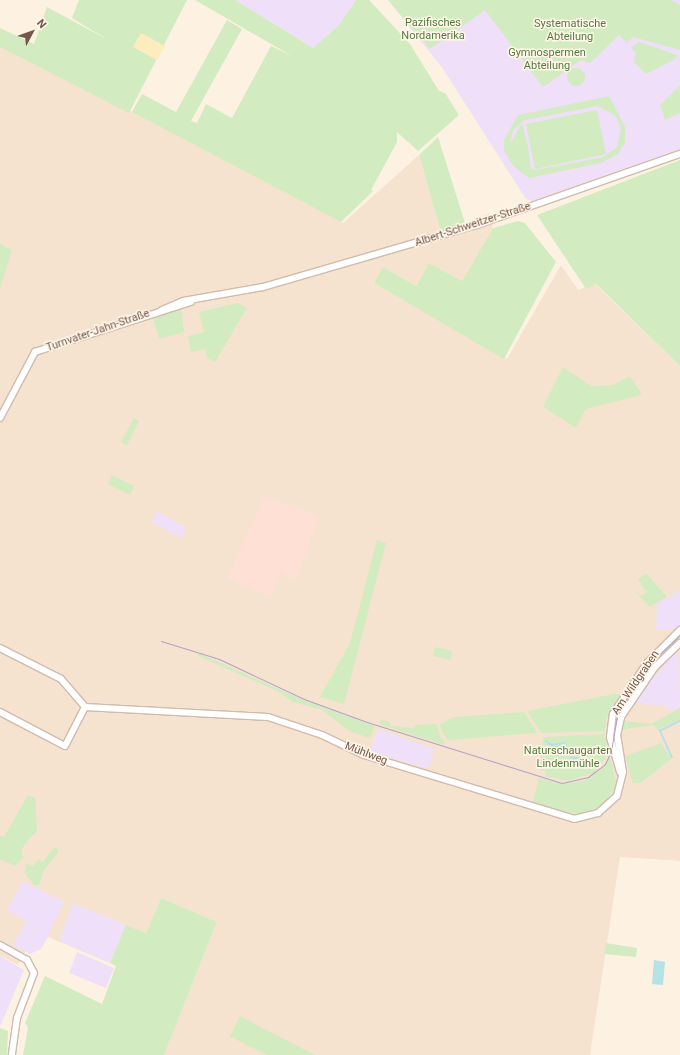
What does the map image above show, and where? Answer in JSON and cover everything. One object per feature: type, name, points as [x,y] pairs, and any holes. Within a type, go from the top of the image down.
[{"type":"street","name":"Albert-Schweitzer-Straße","points":[[263,287],[477,226],[680,154]]},
{"type":"street","name":"Turnvater-Jahn-Straße","points":[[0,418],[35,352],[192,301],[263,287]]},
{"type":"street","name":"Am Wildgraben","points":[[623,778],[609,732],[613,714],[647,663],[680,630]]},
{"type":"street","name":"Am Wildgraben","points":[[618,759],[617,731],[621,716],[655,667],[680,643]]},
{"type":"street","points":[[0,648],[61,679],[85,707],[66,746],[0,712]]},
{"type":"street","name":"Mühlweg","points":[[85,707],[268,717],[322,735],[364,755],[566,818],[584,818],[605,809],[617,796],[623,778]]},
{"type":"street","points":[[0,945],[27,960],[33,969],[34,979],[23,1007],[15,1035],[12,1055]]},
{"type":"shaded area","points":[[235,0],[356,0],[339,25],[313,48]]},
{"type":"shaded area","points":[[388,0],[680,0],[680,149],[532,201],[526,199],[443,69]]},
{"type":"shaded area","points":[[0,42],[343,223],[419,155],[441,232],[490,213],[493,228],[462,281],[429,263],[416,286],[383,267],[374,283],[507,359],[561,265],[578,290],[595,284],[680,366],[680,861],[620,857],[590,1055],[164,1055],[217,922],[161,898],[146,933],[126,925],[110,963],[48,937],[40,950],[25,952],[18,965],[0,956]]},
{"type":"shaded area","points":[[265,496],[319,517],[296,580],[280,573],[270,597],[227,577]]},
{"type":"shaded area","points":[[157,511],[186,528],[181,538],[151,522]]},
{"type":"shaded area","points":[[680,591],[680,624],[677,629],[656,630],[657,603]]},
{"type":"shaded area","points":[[678,647],[680,708],[670,711],[666,706],[634,703]]},
{"type":"shaded area","points":[[378,729],[435,749],[428,769],[370,752]]},
{"type":"shaded area","points":[[22,881],[64,902],[42,948],[30,954],[13,946],[26,921],[7,911]]},
{"type":"shaded area","points":[[73,903],[126,925],[110,963],[59,941]]},
{"type":"shaded area","points":[[77,952],[114,968],[106,988],[69,973]]},
{"type":"shaded area","points":[[0,956],[24,970],[0,1027]]},
{"type":"green space","points":[[79,0],[187,0],[129,113],[0,47],[0,28],[34,44],[47,7],[108,40],[72,18]]},
{"type":"green space","points":[[195,0],[235,0],[313,48],[339,25],[356,0],[369,0],[410,44],[439,91],[445,93],[459,115],[418,151],[397,132],[397,142],[371,190],[373,191],[341,222],[132,112],[142,94],[176,112],[227,20],[242,29],[191,121],[197,123],[206,104],[232,118],[271,46],[292,56]]},
{"type":"green space","points":[[388,0],[671,0],[680,5],[680,50],[633,37],[627,43],[619,35],[590,63],[581,60],[543,87],[485,10],[430,49]]},
{"type":"green space","points":[[639,42],[677,55],[675,59],[646,74],[634,62],[636,53],[631,47]]},
{"type":"green space","points":[[572,68],[580,68],[585,73],[583,84],[580,86],[572,86],[567,81],[567,73]]},
{"type":"green space","points":[[680,85],[680,113],[665,120],[660,105]]},
{"type":"green space","points":[[609,96],[625,127],[625,142],[618,154],[601,163],[529,178],[513,166],[504,150],[504,140],[518,115]],"holes":[[[597,106],[615,115],[621,128],[617,147],[604,157],[535,170],[531,169],[528,147],[522,123],[510,144],[513,130],[525,120]]]},
{"type":"green space","points":[[597,110],[606,154],[535,169],[526,124]]},
{"type":"green space","points":[[438,137],[465,223],[441,232],[419,155]]},
{"type":"green space","points":[[680,160],[680,366],[596,284],[586,289],[537,215]]},
{"type":"green space","points":[[518,221],[525,223],[556,262],[504,359],[374,283],[383,267],[416,286],[429,263],[462,281],[493,228]]},
{"type":"green space","points":[[0,244],[12,250],[0,289]]},
{"type":"green space","points":[[238,303],[247,308],[215,362],[207,358],[205,349],[191,352],[188,336],[204,332],[199,312]]},
{"type":"green space","points":[[181,309],[184,332],[159,339],[153,317]]},
{"type":"green space","points":[[563,367],[591,386],[613,385],[630,376],[642,395],[586,409],[576,428],[543,407]]},
{"type":"green space","points":[[134,418],[139,421],[127,445],[121,442]]},
{"type":"green space","points":[[112,475],[134,486],[130,495],[108,484]]},
{"type":"green space","points":[[377,540],[386,543],[344,704],[320,697],[350,643]]},
{"type":"green space","points":[[646,573],[667,597],[650,607],[634,590],[642,596],[646,592],[638,579]]},
{"type":"green space","points":[[435,647],[452,651],[450,660],[433,656]]},
{"type":"green space","points":[[199,653],[301,699],[375,726],[370,738],[351,732],[322,710],[293,702],[277,691],[198,656]]},
{"type":"green space","points":[[614,694],[621,694],[607,716],[605,731],[541,733],[527,711]]},
{"type":"green space","points":[[680,708],[680,719],[657,730],[654,725],[619,730],[623,721],[651,724]]},
{"type":"green space","points":[[524,712],[537,733],[448,740],[442,732],[440,724],[454,717]]},
{"type":"green space","points":[[381,720],[390,722],[390,726],[414,728],[415,725],[437,724],[439,734],[445,743],[444,745],[379,724]]},
{"type":"green space","name":"Naturschaugarten Lindenmühle","points":[[605,734],[609,753],[594,773],[568,781],[539,775],[545,776],[546,771],[540,770],[543,737]]},
{"type":"green space","points":[[661,743],[671,759],[642,782],[633,784],[625,756]]},
{"type":"green space","points":[[610,756],[617,786],[602,806],[578,814],[532,805],[539,778],[562,784],[583,781],[602,769]]},
{"type":"green space","points":[[28,795],[35,798],[37,831],[26,842],[21,851],[23,858],[15,866],[0,859],[0,835],[4,837]]},
{"type":"green space","points":[[54,847],[59,850],[57,854],[44,870],[39,885],[34,885],[25,873],[26,863],[33,866],[38,859],[43,862]]},
{"type":"green space","points":[[161,898],[217,922],[164,1055],[23,1055],[28,1028],[25,1023],[45,976],[102,1004],[116,966],[110,963],[126,925],[146,933]]},
{"type":"green space","points":[[606,943],[637,948],[636,957],[604,954]]},
{"type":"green space","points":[[240,1016],[315,1055],[267,1055],[239,1041],[230,1036]]},
{"type":"green space","points":[[0,1028],[8,1031],[7,1055],[0,1055]]},
{"type":"sand","points":[[141,33],[165,46],[157,60],[133,47]]},
{"type":"water","points":[[654,960],[665,962],[663,985],[652,984]]},
{"type":"waterway","points":[[672,758],[660,731],[680,721]]},
{"type":"waterway","points":[[546,741],[552,745],[565,743],[568,750]]},
{"type":"waterway","points":[[571,758],[578,758]]},
{"type":"tram line","points":[[161,641],[219,659],[304,699],[367,722],[562,783],[588,777],[605,764],[611,751],[618,711],[651,662],[680,635]]},
{"type":"park label","name":"Pazifisches Nordamerika","points":[[433,30]]},
{"type":"park label","name":"Systematische Abteilung","points":[[570,31]]},
{"type":"park label","name":"Gymnospermen Abteilung","points":[[547,60]]}]
